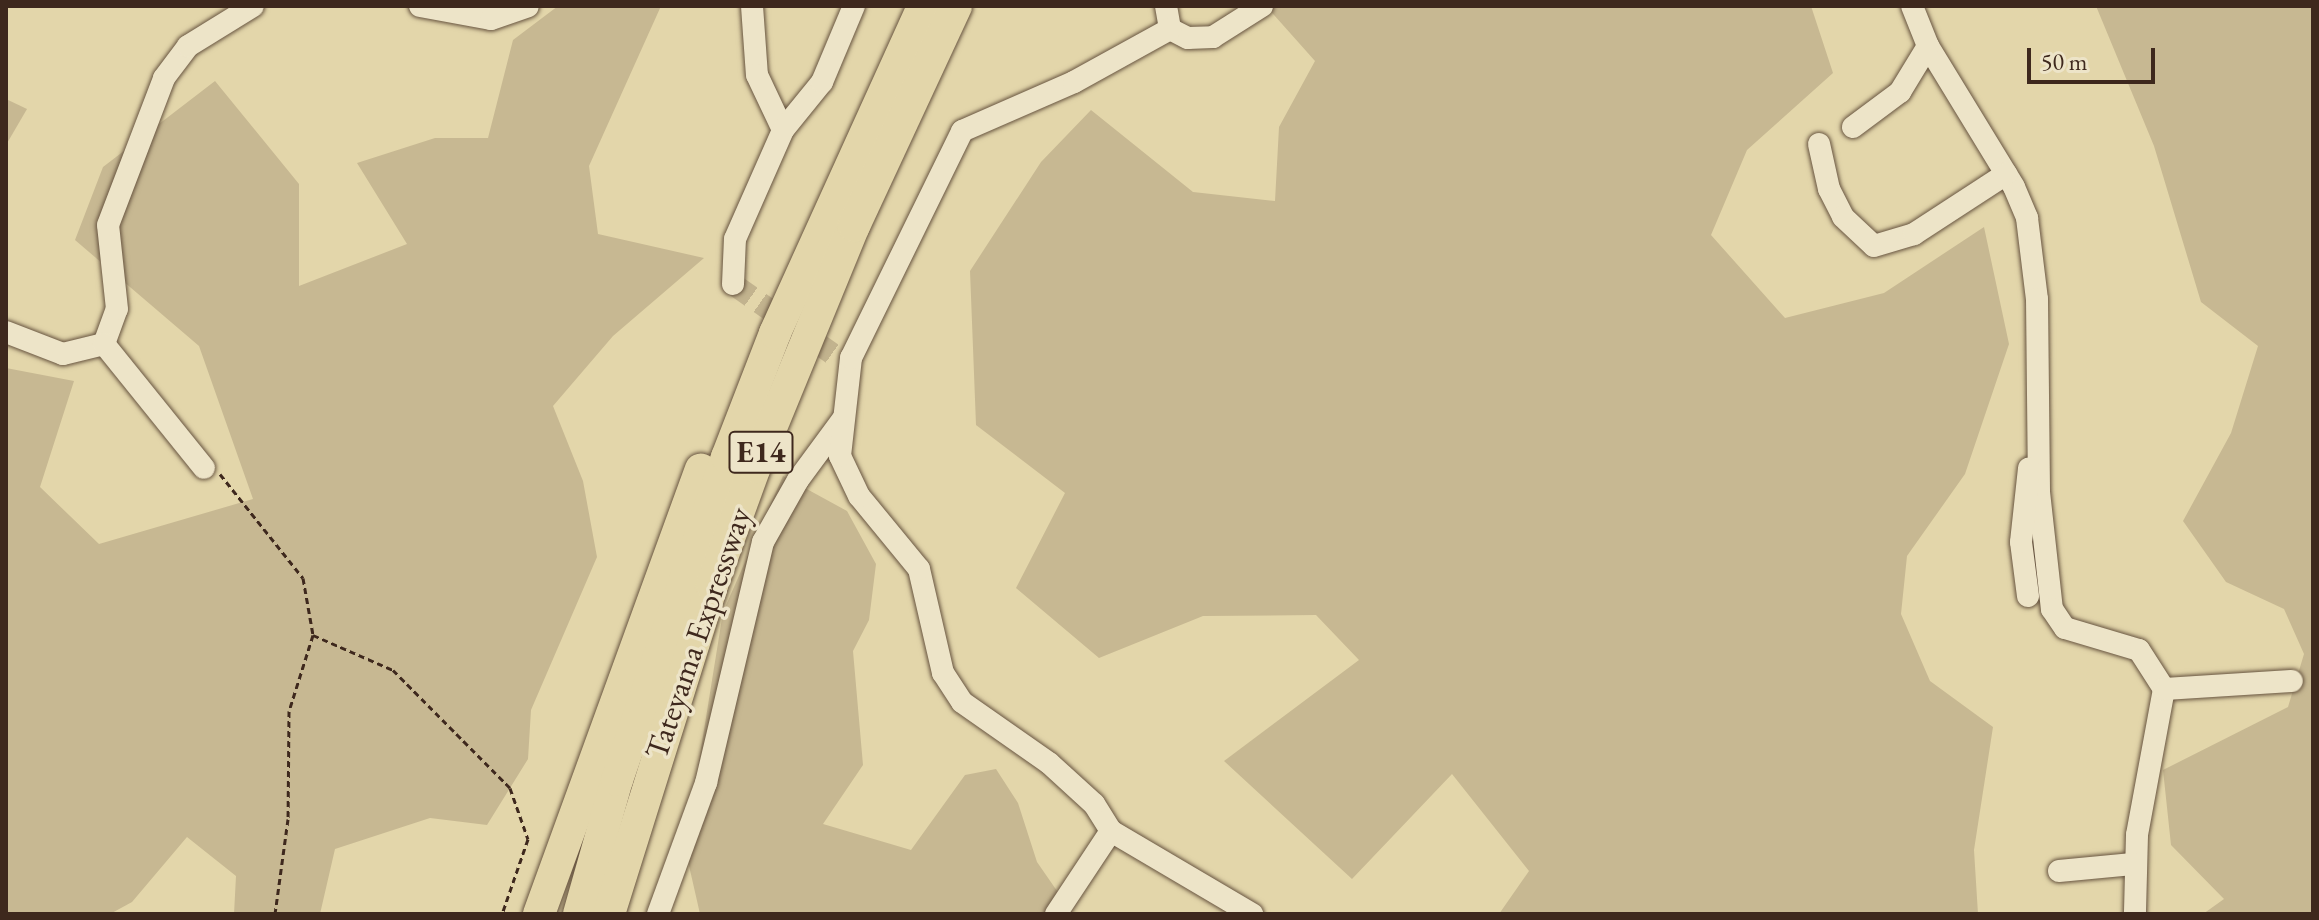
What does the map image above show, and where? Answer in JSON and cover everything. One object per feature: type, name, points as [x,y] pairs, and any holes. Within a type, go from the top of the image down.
[{"type":"highway","name":"Tateyama Expressway","points":[[579,914],[617,780],[727,457],[775,333],[879,96],[923,6]]},
{"type":"highway","name":"Tateyama Expressway","points":[[609,914],[646,787],[712,585],[798,359],[956,6]]},
{"type":"highway","points":[[539,914],[673,537],[812,203],[879,96]]},
{"type":"highway","points":[[523,914],[609,722]]},
{"type":"highway","points":[[628,914],[646,787]]},
{"type":"street","points":[[104,344],[117,309],[108,225],[164,78],[188,46],[253,6]]},
{"type":"street","points":[[420,6],[491,19],[528,6]]},
{"type":"street","points":[[752,6],[757,75],[783,130]]},
{"type":"street","points":[[733,284],[735,239],[783,130],[822,82],[854,6]]},
{"type":"street","points":[[1166,6],[1170,29]]},
{"type":"street","points":[[1170,29],[1188,38],[1213,37],[1262,6]]},
{"type":"street","points":[[1912,6],[1928,46],[2006,174],[2027,218],[2034,255],[2039,492],[2052,609],[2065,628],[2139,650],[2164,689],[2133,864],[2135,914]]},
{"type":"street","points":[[1170,29],[1074,82],[962,131],[844,357],[844,419],[840,456],[859,496],[919,569],[943,673],[962,702],[1049,763],[1094,804],[1111,831],[1252,914]]},
{"type":"street","points":[[1853,127],[1900,92],[1928,46]]},
{"type":"street","points":[[1819,144],[1829,189],[1843,217],[1874,246],[1914,234],[2006,174]]},
{"type":"street","points":[[6,332],[63,354],[104,344]]},
{"type":"street","points":[[104,344],[204,468]]},
{"type":"street","points":[[658,914],[706,783],[763,542],[798,480],[844,419]]},
{"type":"street","points":[[2028,596],[2023,507],[2040,441]]},
{"type":"street","points":[[2164,689],[2292,681]]},
{"type":"street","points":[[1056,914],[1111,831]]},
{"type":"street","points":[[2059,871],[2133,864]]},
{"type":"path","points":[[204,468],[227,477],[268,540],[303,578],[313,635],[289,711],[288,819],[275,914]]},
{"type":"path","points":[[313,635],[393,670],[438,720],[510,788],[528,839],[502,914]]},
{"type":"shaded area","points":[[558,6],[661,6],[589,166],[598,234],[704,258],[613,336],[553,406],[583,481],[597,557],[531,710],[528,759],[487,825],[430,818],[335,849],[320,914],[234,914],[236,876],[187,837],[132,902],[110,914],[6,914],[6,368],[74,381],[40,487],[99,544],[253,499],[199,346],[75,240],[103,167],[215,81],[299,184],[299,286],[407,244],[357,163],[435,138],[488,138],[513,40]]},
{"type":"shaded area","points":[[1266,6],[1811,6],[1833,73],[1747,150],[1711,235],[1785,318],[1884,293],[1984,227],[2009,344],[1965,474],[1907,556],[1901,614],[1930,681],[1993,727],[1974,850],[1978,914],[1499,914],[1529,871],[1452,774],[1352,879],[1224,761],[1359,660],[1316,615],[1203,616],[1099,658],[1016,588],[1065,493],[976,425],[970,271],[1041,162],[1091,110],[1193,192],[1275,201],[1279,127],[1315,61]]},
{"type":"shaded area","points":[[2096,6],[2313,6],[2313,914],[2203,914],[2224,899],[2171,845],[2163,770],[2288,707],[2304,654],[2284,609],[2226,582],[2183,521],[2231,433],[2258,346],[2201,302],[2154,146]]},
{"type":"shaded area","points":[[6,99],[27,109],[6,145]]},
{"type":"shaded area","points":[[783,476],[847,511],[876,564],[869,620],[853,651],[863,765],[823,824],[911,850],[965,775],[996,769],[1018,803],[1037,862],[1073,914],[700,914],[685,848],[723,612]]},
{"type":"tunnel","points":[[733,284],[837,357]]}]
